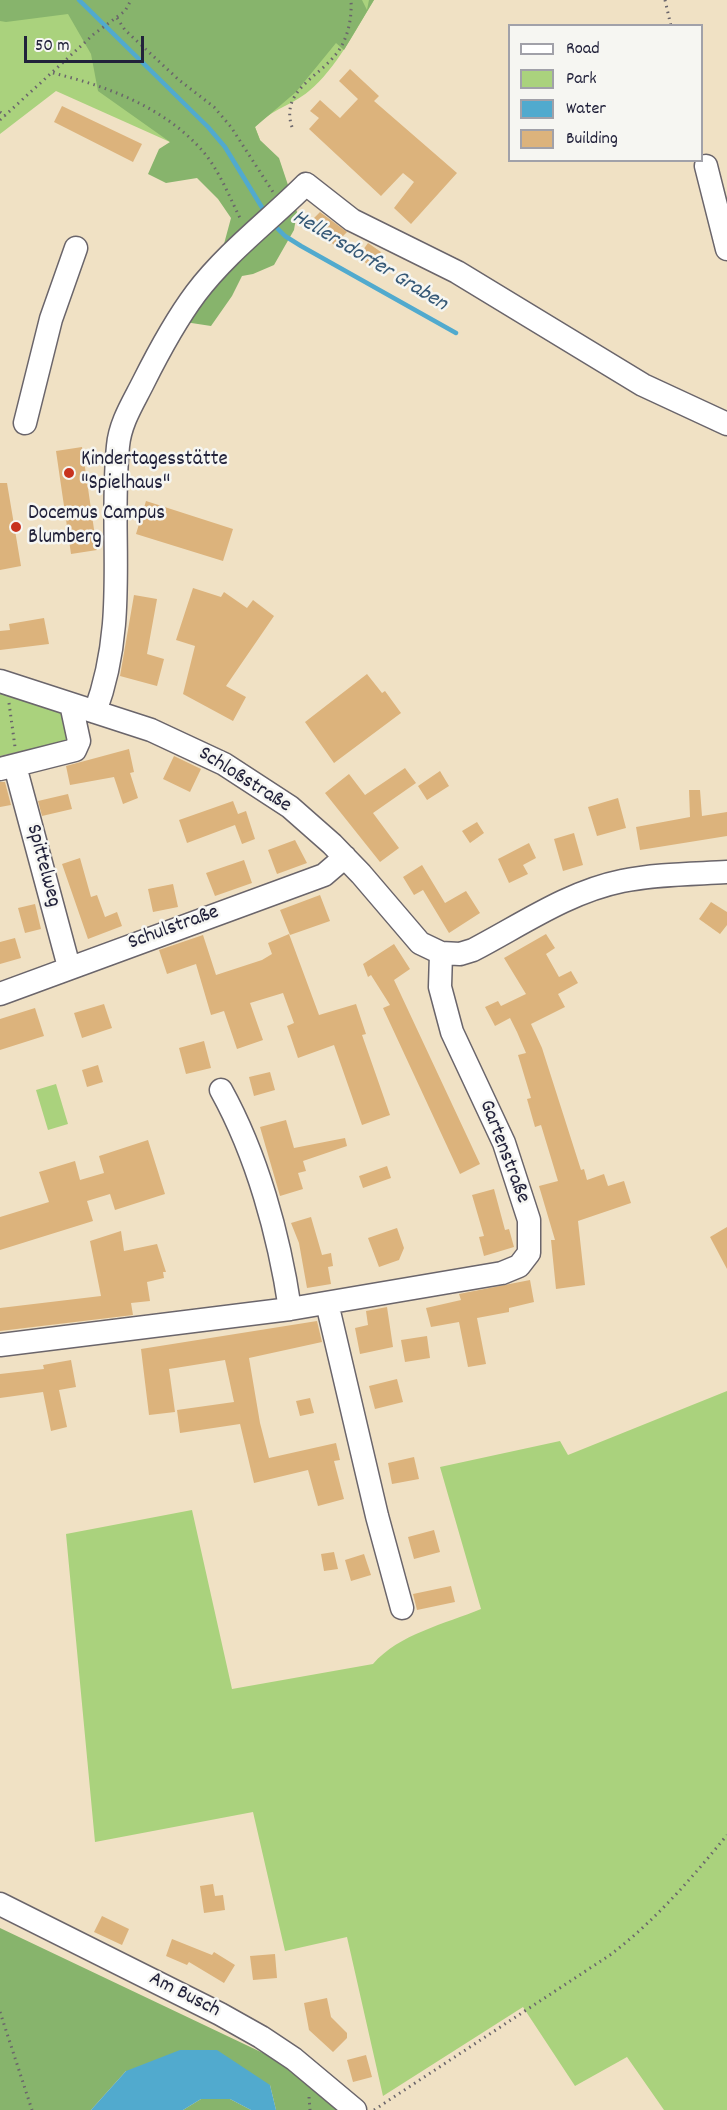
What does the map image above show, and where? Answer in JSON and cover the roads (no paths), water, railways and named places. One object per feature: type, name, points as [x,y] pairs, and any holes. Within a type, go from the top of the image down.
[{"type":"street","points":[[706,166],[727,249]]},
{"type":"street","points":[[95,712],[104,687],[118,589],[117,459],[120,428],[168,333],[197,291],[254,231],[306,184],[352,220],[457,272],[643,385],[727,424]]},
{"type":"street","points":[[26,423],[51,319],[76,248]]},
{"type":"street","name":"Schloßstraße","points":[[5,683],[152,730],[224,764],[290,807],[345,857],[410,933],[430,949],[441,953]]},
{"type":"street","points":[[8,767],[75,750],[79,741],[71,704]]},
{"type":"street","name":"Spittelweg","points":[[8,767],[69,967]]},
{"type":"street","name":"Schulstraße","points":[[0,994],[324,875],[345,857]]},
{"type":"street","points":[[441,953],[460,954],[473,950],[565,900],[602,886],[644,878],[727,872]]},
{"type":"street","name":"Gartenstraße","points":[[0,1345],[290,1309],[502,1274],[519,1266],[529,1253],[530,1220],[514,1169],[452,1032],[445,1011],[440,987],[441,953]]},
{"type":"street","points":[[221,1090],[236,1117],[260,1185],[273,1229],[290,1309]]},
{"type":"street","points":[[327,1303],[377,1516],[402,1608]]},
{"type":"street","name":"Am Busch","points":[[0,1904],[220,2014],[261,2037],[294,2060],[355,2110]]},
{"type":"water","points":[[180,2050],[217,2050],[270,2085],[276,2110],[251,2110],[230,2099],[201,2099],[183,2110],[91,2110],[126,2071]]},
{"type":"waterway","name":"Hellersdorfer Graben","points":[[79,0],[208,127],[225,147],[266,214]]},
{"type":"waterway","name":"Hellersdorfer Graben","points":[[272,223],[285,236],[301,246],[456,333]]},
{"type":"place","name":"Kindertagesstätte \"Spielhaus\"","points":[[69,473]]},
{"type":"place","name":"Docemus Campus Blumberg","points":[[16,527]]}]
